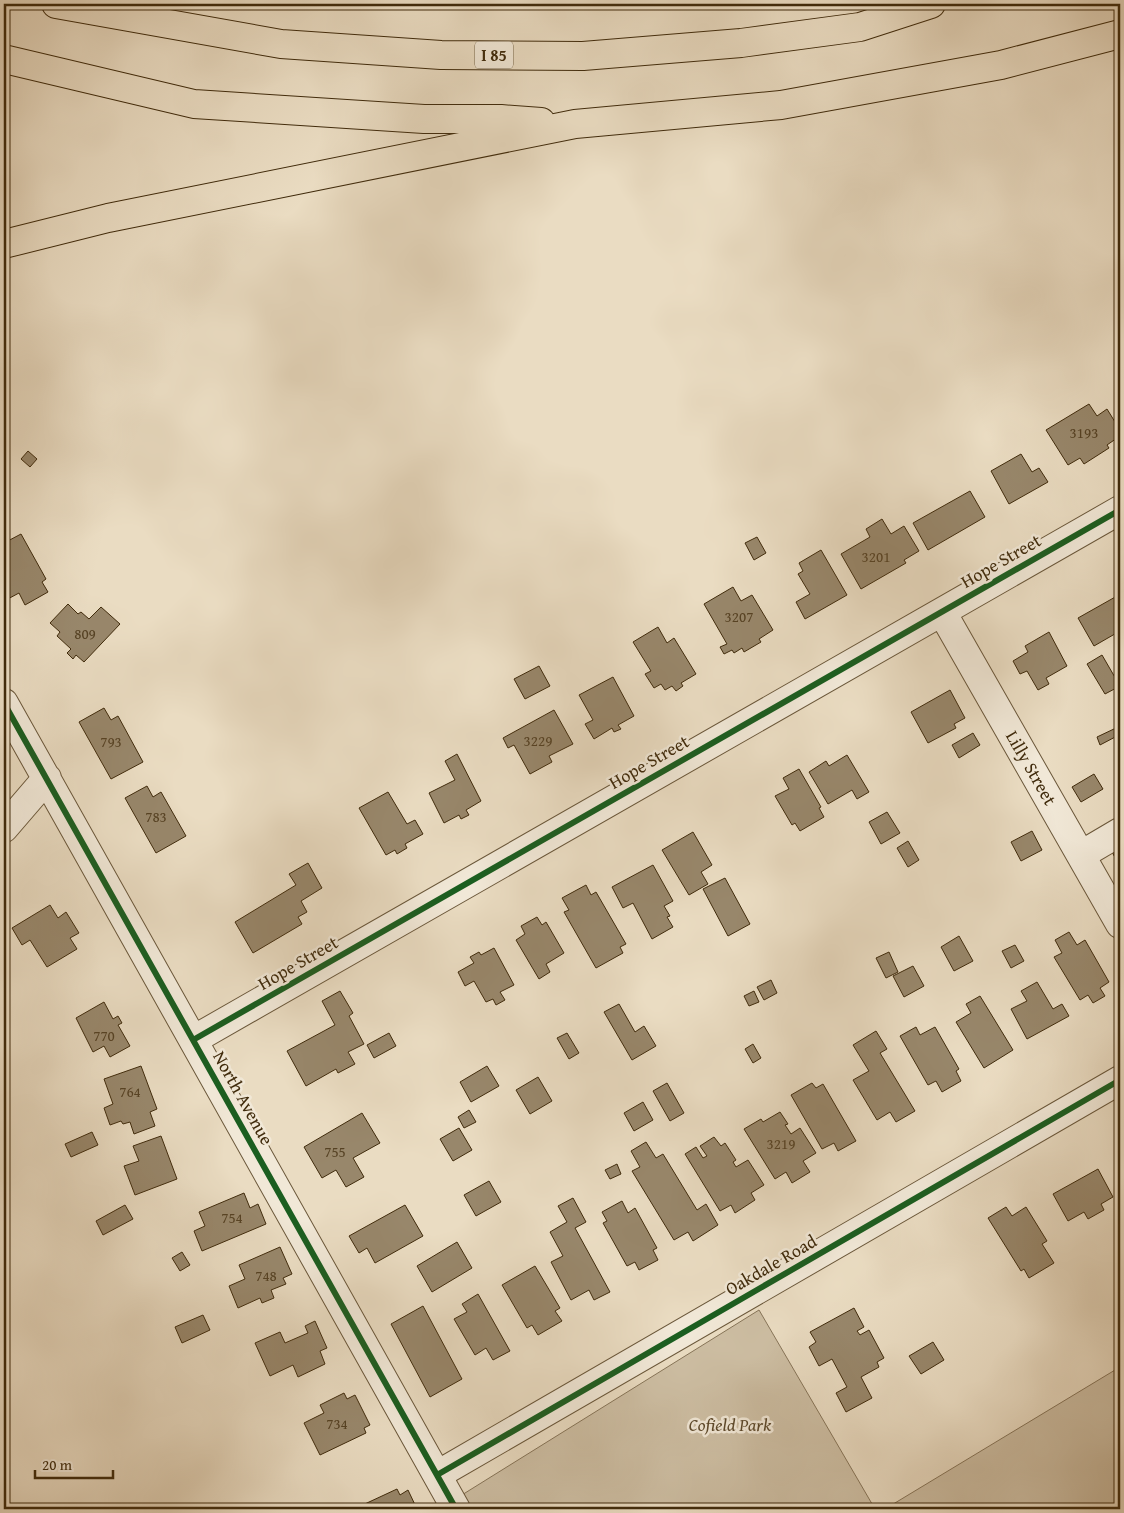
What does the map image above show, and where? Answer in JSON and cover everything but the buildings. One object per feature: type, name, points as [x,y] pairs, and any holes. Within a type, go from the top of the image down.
[{"type":"highway","name":"I 85","points":[[56,4],[281,44],[441,55],[582,56],[741,43],[860,27],[931,4]]},
{"type":"highway","points":[[4,244],[108,218],[575,124],[781,104],[857,92],[1001,65],[1120,34]]},
{"type":"highway","points":[[4,59],[194,104],[424,119],[501,119],[575,124]]},
{"type":"street","name":"Hope Street","points":[[193,1040],[1120,510]]},
{"type":"street","name":"Lilly Street","points":[[942,612],[1120,924]]},
{"type":"street","name":"North Avenue","points":[[4,702],[456,1509]]},
{"type":"street","points":[[4,828],[47,778]]},
{"type":"street","points":[[1081,855],[1120,832]]},
{"type":"street","name":"Oakdale Road","points":[[437,1475],[1120,1080]]},
{"type":"green space","name":"Cofield Park","points":[[759,1310],[875,1509],[464,1509],[457,1498]]},
{"type":"green space","points":[[1120,1367],[1120,1509],[885,1509]]},
{"type":"cycle path","points":[[193,1040],[1120,510]]},
{"type":"cycle path","points":[[4,703],[456,1509]]},
{"type":"cycle path","points":[[437,1475],[1120,1080]]}]
